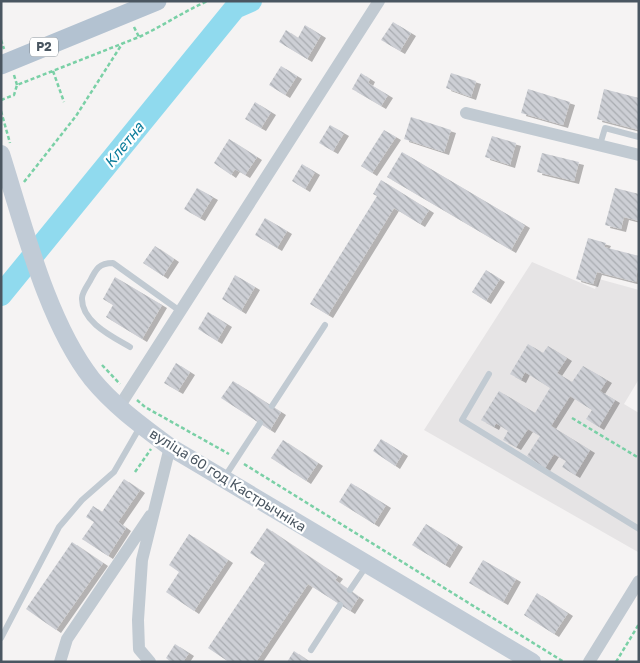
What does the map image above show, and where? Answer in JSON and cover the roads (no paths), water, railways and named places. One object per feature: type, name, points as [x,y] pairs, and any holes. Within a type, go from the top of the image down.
[{"type":"main road","name":"Р2","points":[[1,65],[157,1]]},
{"type":"street","points":[[123,400],[379,1]]},
{"type":"street","points":[[466,113],[639,155]]},
{"type":"street","name":"вуліца 60 год Кастрычніка","points":[[1,154],[38,270],[66,341],[92,379],[123,400],[141,426],[170,447],[223,479],[532,662]]},
{"type":"street","points":[[150,662],[139,649],[138,620],[142,560],[170,447]]},
{"type":"street","points":[[60,662],[67,640],[155,509]]},
{"type":"street","points":[[589,662],[639,581]]},
{"type":"lane","points":[[600,145],[605,128],[639,136]]},
{"type":"lane","points":[[130,347],[105,333],[83,308],[82,297],[97,268],[104,263],[113,263],[180,311]]},
{"type":"lane","points":[[272,406],[325,325]]},
{"type":"lane","points":[[489,374],[462,420],[639,529]]},
{"type":"lane","points":[[223,479],[260,423]]},
{"type":"lane","points":[[1,638],[59,527],[82,500],[114,472],[141,426]]},
{"type":"lane","points":[[350,590],[368,564]]},
{"type":"lane","points":[[311,650],[340,605]]},
{"type":"waterway","name":"Клетна","points":[[1,295],[235,8],[251,1]]}]
